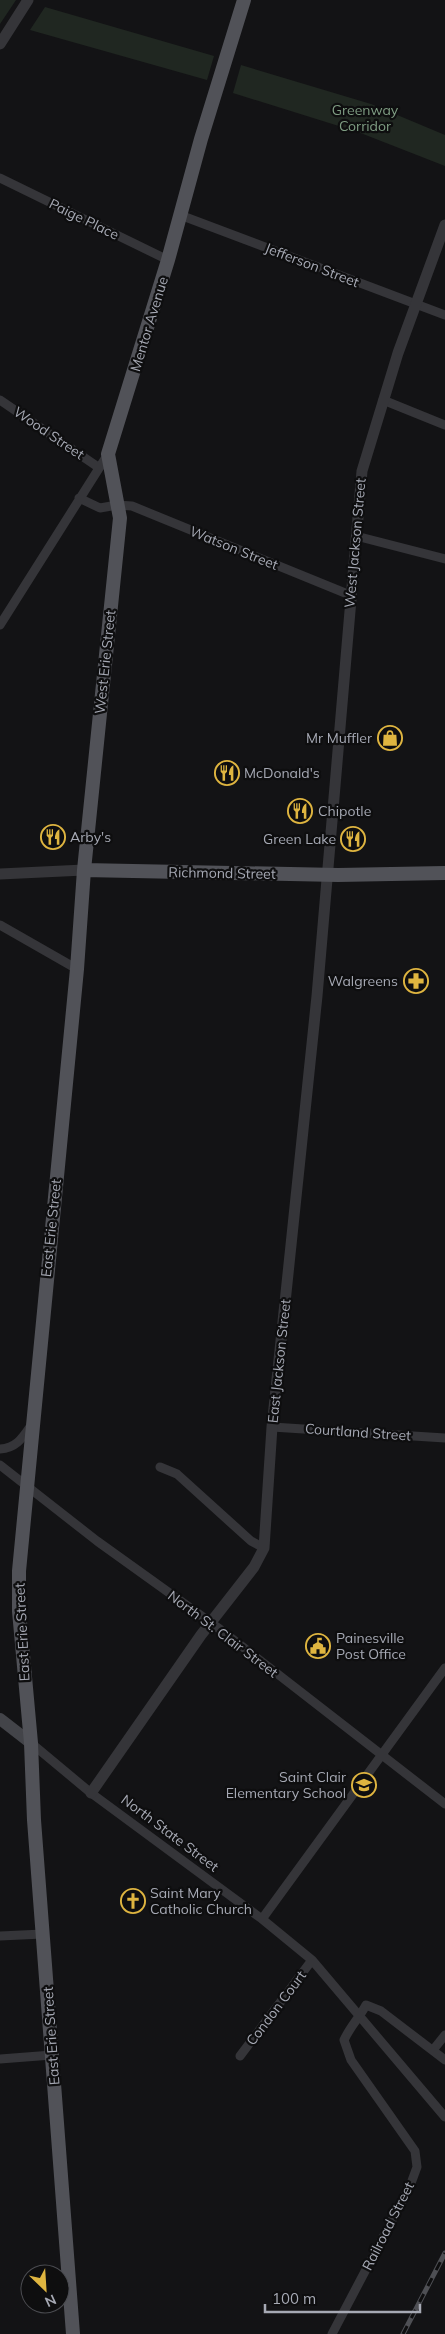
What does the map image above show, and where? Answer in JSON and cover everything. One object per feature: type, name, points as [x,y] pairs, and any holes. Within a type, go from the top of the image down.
[{"type":"main road","name":"Mentor Avenue","points":[[108,454],[168,260],[244,0]]},
{"type":"main road","name":"West Erie Street","points":[[84,870],[120,518],[108,454]]},
{"type":"main road","name":"Richmond Street","points":[[84,870],[326,874],[445,873]]},
{"type":"main road","name":"East Erie Street","points":[[73,2334],[43,1934],[31,1743],[19,1611],[19,1571],[77,969],[84,870]]},
{"type":"main road","name":"North State Street","points":[[0,1720],[31,1743]]},
{"type":"street","points":[[0,44],[28,0]]},
{"type":"street","name":"Paige Place","points":[[0,178],[168,260]]},
{"type":"street","name":"Jefferson Street","points":[[180,215],[445,315]]},
{"type":"street","name":"West Jackson Street","points":[[326,874],[336,783],[350,595],[362,470],[383,400],[445,225]]},
{"type":"street","points":[[383,400],[445,425]]},
{"type":"street","name":"Wood Street","points":[[1,402],[98,467]]},
{"type":"street","name":"Mentor Avenue","points":[[0,625],[98,467],[108,454]]},
{"type":"street","name":"Watson Street","points":[[79,498],[100,508],[117,505],[132,506],[350,595]]},
{"type":"street","points":[[356,536],[445,559]]},
{"type":"street","name":"Richmond Street","points":[[0,874],[84,870]]},
{"type":"street","name":"East Jackson Street","points":[[90,1793],[210,1624],[254,1567],[264,1548],[272,1426],[317,996],[326,874]]},
{"type":"street","points":[[0,924],[77,969]]},
{"type":"street","points":[[0,1449],[18,1443],[32,1424]]},
{"type":"street","name":"Courtland Street","points":[[272,1426],[445,1438]]},
{"type":"street","name":"North St. Clair Street","points":[[0,1465],[97,1541],[210,1624],[445,1804]]},
{"type":"street","points":[[160,1467],[178,1474],[251,1541],[264,1548]]},
{"type":"street","points":[[262,1919],[383,1756],[445,1668]]},
{"type":"street","name":"North State Street","points":[[31,1743],[90,1793],[262,1919],[312,1960],[359,2018],[445,2117]]},
{"type":"street","points":[[0,1936],[43,1934]]},
{"type":"street","name":"Condon Court","points":[[240,2056],[312,1960]]},
{"type":"street","points":[[359,2018],[366,2005],[381,2011],[445,2060]]},
{"type":"street","name":"Railroad Street","points":[[332,2334],[410,2186],[418,2167],[415,2151],[351,2060],[344,2040],[350,2027],[359,2018]]},
{"type":"street","points":[[433,2050],[445,2035]]},
{"type":"street","points":[[0,2059],[52,2055]]},
{"type":"green space","points":[[0,0],[16,0],[0,24]]},
{"type":"green space","points":[[45,7],[214,56],[207,80],[30,30]]},
{"type":"green space","name":"Greenway Corridor","points":[[241,65],[371,104],[445,135],[445,166],[358,132],[233,93]]},
{"type":"railway","points":[[403,2334],[445,2253]]},
{"type":"place","name":"Mr Muffler","points":[[390,738]]},
{"type":"place","name":"McDonald's","points":[[227,773]]},
{"type":"place","name":"Chipotle","points":[[300,811]]},
{"type":"place","name":"Arby's","points":[[53,837]]},
{"type":"place","name":"Green Lake","points":[[353,839]]},
{"type":"place","name":"Walgreens","points":[[416,981]]},
{"type":"place","name":"Painesville Post Office","points":[[318,1646]]},
{"type":"place","name":"Saint Clair Elementary School","points":[[364,1785]]},
{"type":"place","name":"Saint Mary Catholic Church","points":[[133,1901]]}]
